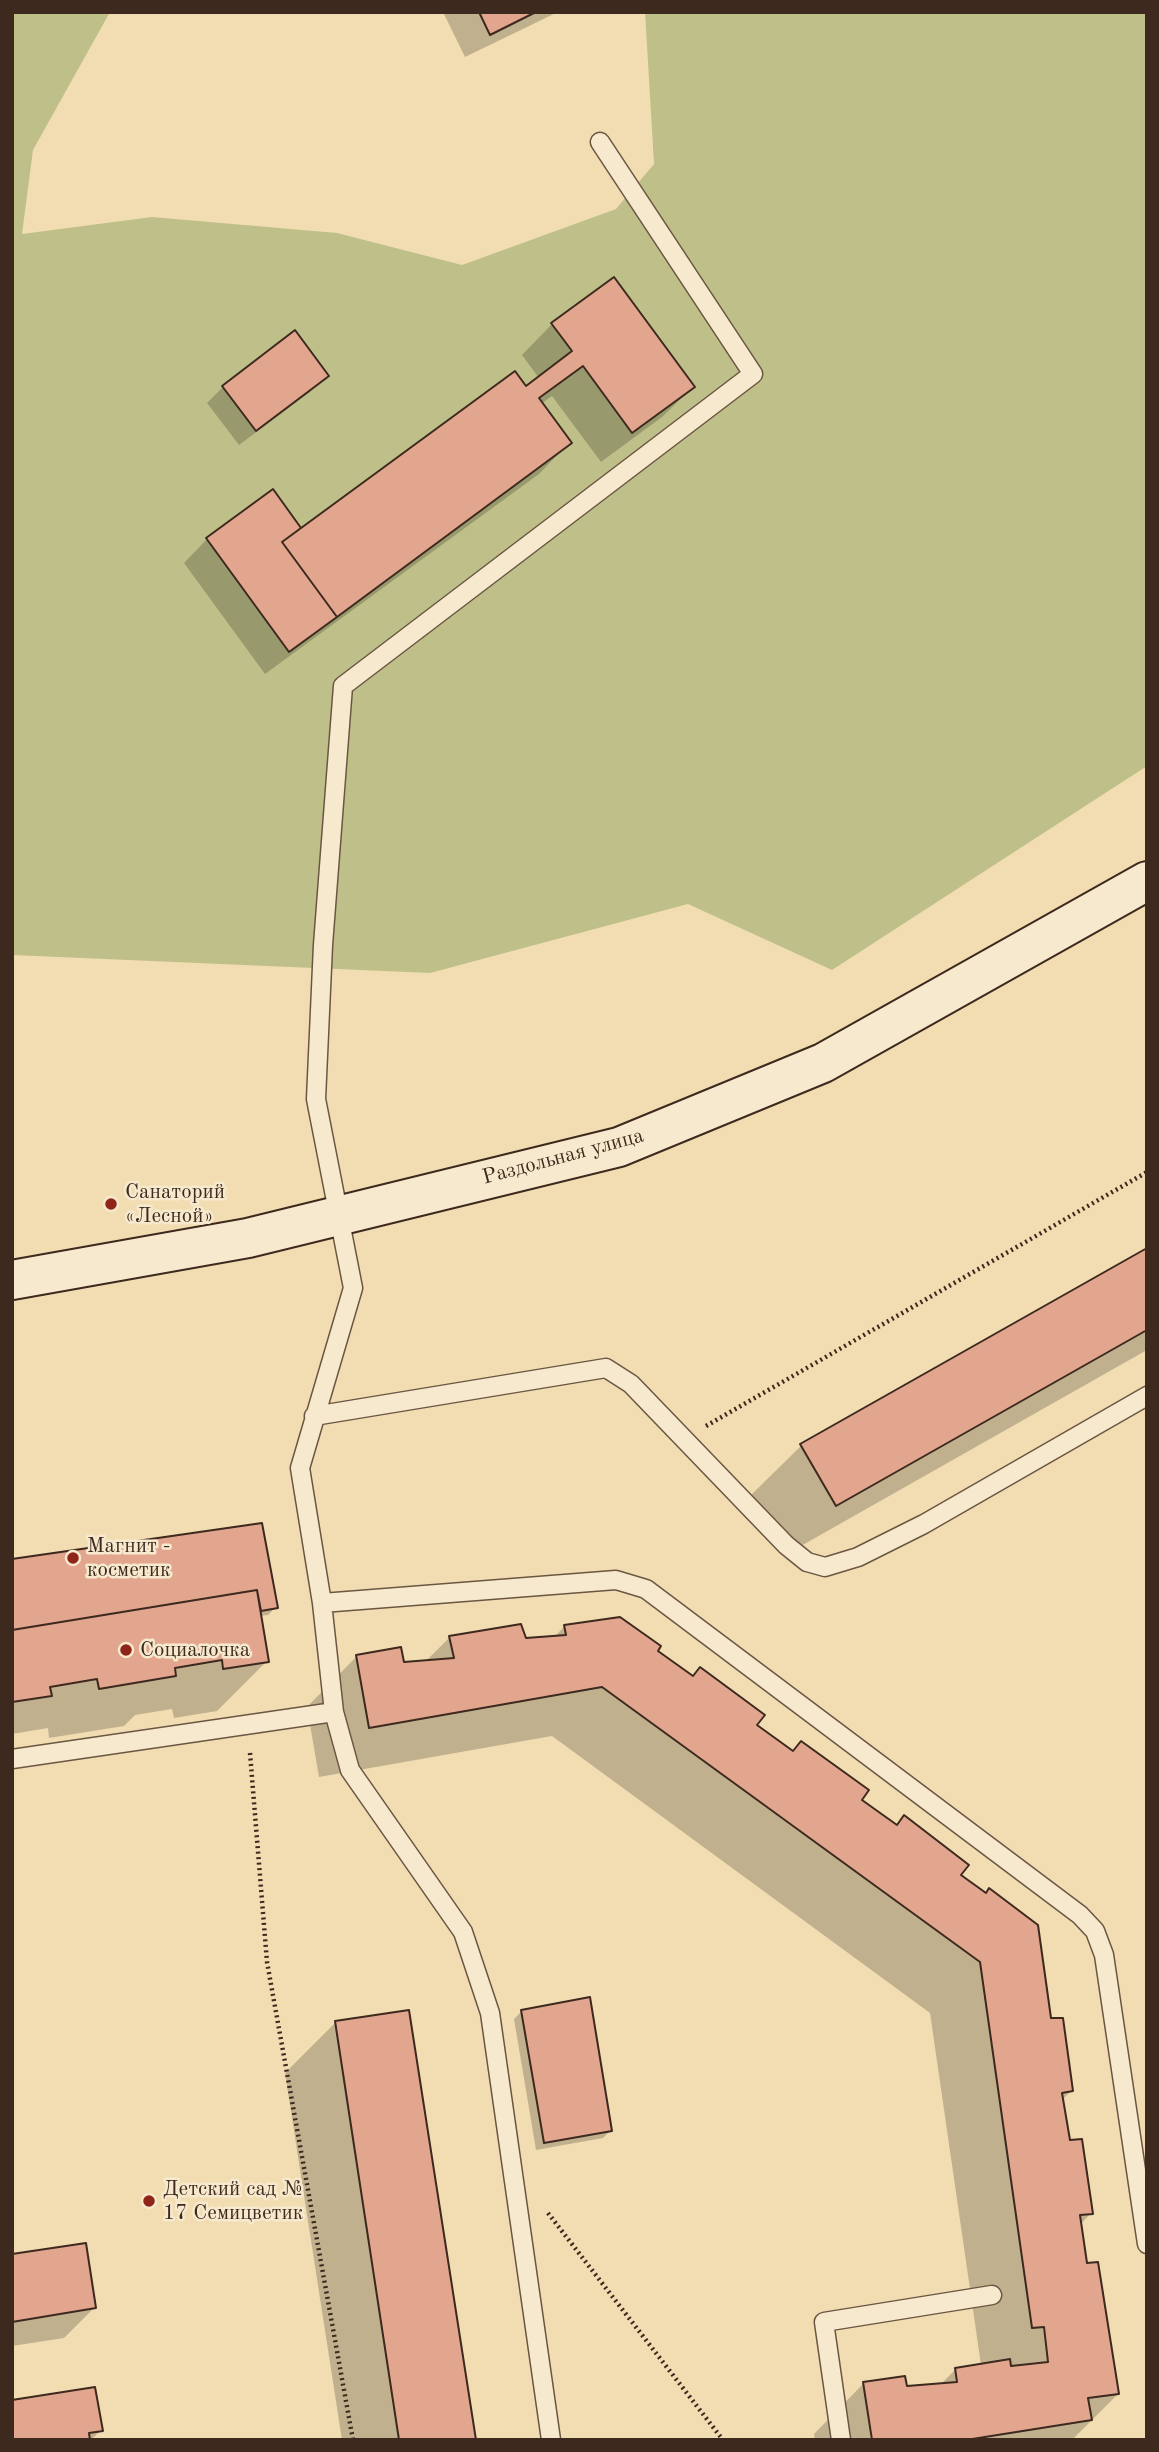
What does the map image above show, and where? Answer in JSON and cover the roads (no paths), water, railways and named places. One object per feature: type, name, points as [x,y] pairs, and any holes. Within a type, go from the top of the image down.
[{"type":"main road","name":"Раздольная улица","points":[[12,1280],[248,1238],[337,1214],[619,1147],[823,1063],[1147,881]]},
{"type":"lane","points":[[551,2440],[491,2013],[463,1932],[350,1770],[334,1712],[322,1603],[300,1468],[353,1289],[316,1099],[323,945],[343,686],[752,374],[600,142]]},
{"type":"lane","points":[[314,1416],[606,1368],[631,1384],[786,1545],[807,1562],[825,1567],[858,1557],[924,1524],[1147,1396]]},
{"type":"lane","points":[[322,1603],[616,1580],[632,1582],[657,1597],[1080,1915],[1095,1931],[1104,1955],[1147,2244]]},
{"type":"lane","points":[[12,1759],[334,1712]]},
{"type":"lane","points":[[841,2440],[824,2322],[992,2295]]},
{"type":"place","name":"Санаторий «Лесной»","points":[[111,1204]]},
{"type":"place","name":"Магнит - косметик","points":[[73,1558]]},
{"type":"place","name":"Социалочка","points":[[126,1650]]},
{"type":"place","name":"Детский сад № 17 Семицветик","points":[[149,2201]]}]
